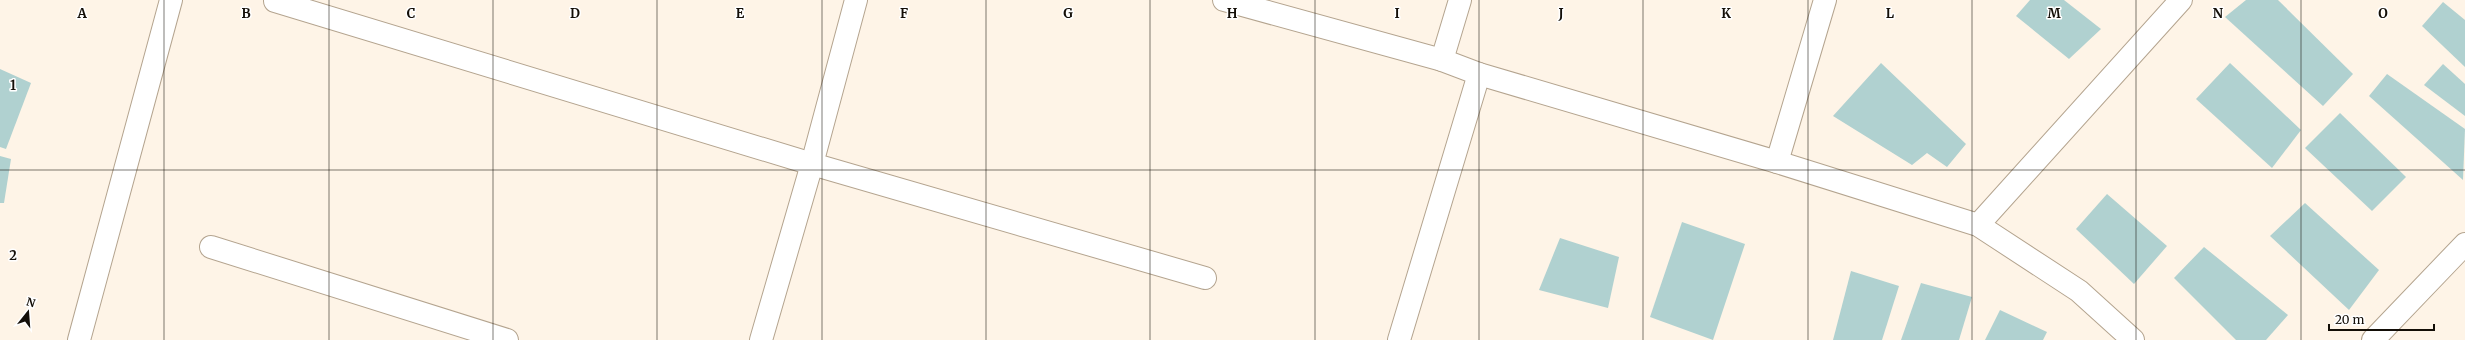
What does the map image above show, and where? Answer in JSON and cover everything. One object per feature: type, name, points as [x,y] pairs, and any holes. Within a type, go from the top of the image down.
[{"type":"street","points":[[80,340],[171,0]]},
{"type":"street","points":[[761,340],[812,164],[856,0]]},
{"type":"street","points":[[1224,0],[1270,6],[1442,60],[1479,74],[1777,162],[1978,225],[2079,291],[2133,340]]},
{"type":"street","points":[[1442,60],[1460,0]]},
{"type":"street","points":[[1777,162],[1825,0]]},
{"type":"street","points":[[1978,225],[2181,0]]},
{"type":"street","points":[[275,1],[812,164],[1205,278]]},
{"type":"street","points":[[1399,340],[1479,74]]},
{"type":"street","points":[[2373,340],[2465,244]]},
{"type":"street","points":[[210,247],[507,340]]},
{"type":"building","points":[[2030,0],[2064,0],[2101,29],[2069,59],[2016,16]]},
{"type":"building","points":[[2246,0],[2278,0],[2353,74],[2323,106],[2225,17]]},
{"type":"building","points":[[2443,2],[2465,20],[2465,67],[2422,26]]},
{"type":"building","points":[[1881,63],[1966,144],[1947,167],[1927,153],[1912,165],[1833,116]]},
{"type":"building","points":[[2230,63],[2301,130],[2272,168],[2196,99]]},
{"type":"building","points":[[2443,64],[2465,84],[2465,116],[2424,85]]},
{"type":"building","points":[[0,69],[31,83],[6,149],[0,147]]},
{"type":"building","points":[[2387,74],[2465,129],[2463,180],[2369,96]]},
{"type":"building","points":[[2340,113],[2406,177],[2372,211],[2305,148]]},
{"type":"building","points":[[0,156],[11,159],[4,203],[0,203]]},
{"type":"building","points":[[2107,194],[2167,246],[2134,284],[2076,229]]},
{"type":"building","points":[[2305,203],[2379,270],[2349,310],[2270,236]]},
{"type":"building","points":[[1682,222],[1745,244],[1713,340],[1650,317]]},
{"type":"building","points":[[1560,238],[1619,257],[1608,308],[1539,290]]},
{"type":"building","points":[[2204,247],[2288,315],[2266,340],[2236,340],[2174,278]]},
{"type":"building","points":[[1851,271],[1899,286],[1882,340],[1833,340]]},
{"type":"building","points":[[1921,283],[1972,297],[1959,340],[1901,340]]},
{"type":"building","points":[[2000,310],[2047,332],[2043,340],[1985,340]]}]
